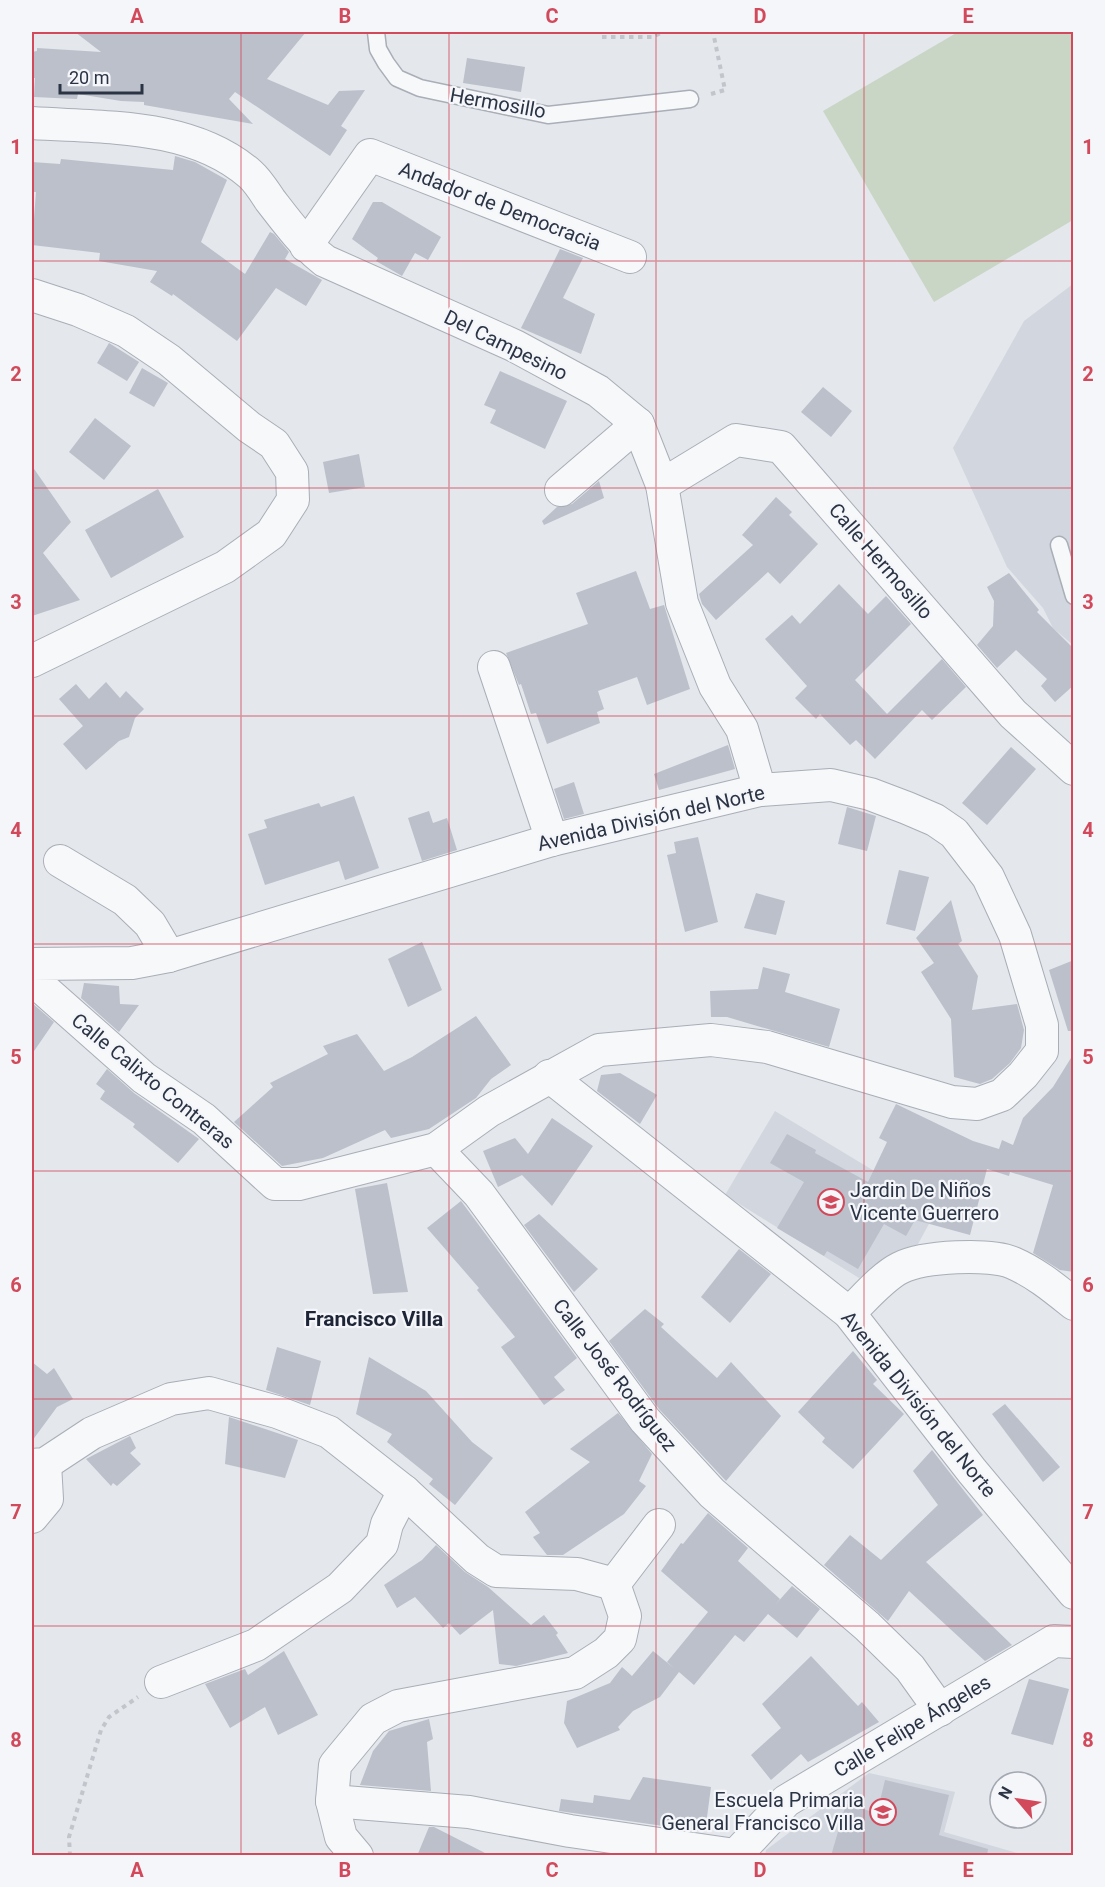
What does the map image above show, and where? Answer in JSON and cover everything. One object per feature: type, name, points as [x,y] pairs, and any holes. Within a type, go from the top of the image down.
[{"type":"street","name":"Del Campesino","points":[[32,123],[144,131],[193,141],[224,154],[252,176],[306,246],[325,261],[515,346],[598,391],[638,424],[662,485],[682,603],[715,686],[742,729],[760,790]]},
{"type":"street","name":"Andador de Democracia","points":[[306,246],[370,155],[630,257]]},
{"type":"street","points":[[32,295],[78,310],[126,331],[169,360],[249,427],[274,444],[292,472],[293,500],[271,534],[225,567],[32,661]]},
{"type":"street","points":[[561,490],[638,424]]},
{"type":"street","name":"Calle Hermosillo","points":[[662,485],[736,440],[781,447],[1013,714],[1074,769]]},
{"type":"street","points":[[494,667],[552,840]]},
{"type":"street","name":"Avenida División del Norte","points":[[32,964],[132,963],[169,956],[552,840],[760,790],[831,785],[870,794],[935,820],[954,833],[988,877],[1015,935],[1042,1025],[1042,1051],[1023,1075],[1002,1095],[977,1104],[952,1102],[767,1047],[711,1040],[599,1050],[549,1076],[849,1312],[972,1471],[1074,1593]]},
{"type":"street","points":[[60,861],[125,900],[150,924],[169,956]]},
{"type":"street","name":"Calle Calixto Contreras","points":[[32,979],[144,1078],[204,1119],[274,1184],[299,1184],[436,1149]]},
{"type":"street","points":[[436,1149],[489,1111],[549,1076]]},
{"type":"street","name":"Calle José Rodríguez","points":[[436,1149],[479,1194],[652,1427],[712,1493],[783,1551],[896,1654],[910,1668],[940,1710]]},
{"type":"street","points":[[849,1312],[899,1268],[925,1259],[953,1257],[1010,1262],[1044,1280],[1074,1304]]},
{"type":"street","points":[[32,1517],[47,1499],[38,1464],[92,1433],[171,1399],[208,1394],[277,1412],[329,1432],[404,1491],[477,1559],[496,1571],[577,1574],[614,1584]]},
{"type":"street","points":[[161,1682],[256,1645],[340,1588],[382,1544],[387,1524],[404,1491]]},
{"type":"street","points":[[614,1584],[659,1525]]},
{"type":"street","points":[[357,1856],[340,1837],[332,1801],[335,1765],[373,1719],[398,1706],[575,1673],[606,1653],[620,1639],[625,1616],[614,1584]]},
{"type":"street","name":"Calle Felipe Ángeles","points":[[735,1855],[786,1801],[1054,1641],[1074,1642]]},
{"type":"street","points":[[332,1801],[469,1812],[570,1831],[735,1855]]},
{"type":"lane","name":"Hermosillo","points":[[376,32],[378,49],[397,78],[420,88],[548,115],[690,99]]},
{"type":"lane","points":[[1059,545],[1074,596]]},
{"type":"path","points":[[602,37],[652,37],[663,32]]},
{"type":"path","points":[[690,99],[724,90],[713,32]]},
{"type":"path","points":[[70,1856],[69,1837],[101,1730],[109,1717],[161,1682]]},
{"type":"shaded area","points":[[1073,284],[1073,645],[1053,628],[1043,608],[1007,567],[953,448],[1024,321]]},
{"type":"shaded area","name":"Jardin De Niños Vicente Guerrero","points":[[775,1111],[937,1209],[918,1244],[859,1278],[725,1195]]},
{"type":"shaded area","name":"Escuela Primaria General Francisco Villa","points":[[869,1773],[955,1792],[944,1832],[1024,1855],[765,1856],[766,1850]]},
{"type":"green space","points":[[958,32],[1073,32],[1073,220],[934,302],[823,111]]},
{"type":"building","points":[[75,32],[306,32],[267,79],[328,105],[339,91],[365,90],[341,126],[347,130],[330,156],[235,92],[229,99],[253,124],[144,105],[144,102],[78,94],[77,99],[34,97],[35,78],[32,78],[32,52],[37,51],[37,48],[101,52]]},
{"type":"building","points":[[467,58],[525,67],[521,92],[463,83]]},
{"type":"building","points":[[175,156],[195,162],[227,180],[201,242],[245,274],[270,232],[274,234],[289,252],[285,259],[322,280],[306,306],[276,288],[237,341],[173,294],[172,296],[150,282],[157,271],[99,261],[100,253],[32,245],[36,192],[32,192],[32,162],[60,164],[61,159],[173,170]]},
{"type":"building","points":[[373,202],[382,202],[441,237],[428,260],[415,253],[402,276],[376,261],[378,258],[352,239]]},
{"type":"building","points":[[560,249],[583,258],[563,298],[595,314],[581,354],[521,328]]},
{"type":"building","points":[[109,343],[139,362],[127,381],[97,363]]},
{"type":"building","points":[[142,368],[168,383],[154,407],[129,393]]},
{"type":"building","points":[[500,371],[567,401],[545,449],[490,423],[496,410],[484,405]]},
{"type":"building","points":[[823,387],[852,411],[831,437],[801,412]]},
{"type":"building","points":[[95,418],[131,446],[104,480],[69,452]]},
{"type":"building","points":[[359,454],[365,487],[329,493],[323,462]]},
{"type":"building","points":[[32,466],[71,522],[43,553],[80,600],[32,616]]},
{"type":"building","points":[[599,481],[604,498],[544,525],[542,521],[557,507],[572,504]]},
{"type":"building","points":[[158,489],[184,537],[111,578],[85,530]]},
{"type":"building","points":[[776,497],[792,512],[789,515],[818,544],[780,584],[768,572],[716,620],[702,604],[699,594],[753,545],[742,535]]},
{"type":"building","points":[[636,571],[650,609],[664,605],[690,689],[647,705],[637,677],[598,691],[604,709],[597,712],[600,723],[547,744],[536,713],[531,714],[521,684],[519,685],[506,653],[588,624],[576,593]]},
{"type":"building","points":[[1009,573],[1039,610],[1037,612],[1074,649],[1074,685],[1055,702],[1041,686],[1047,679],[1016,650],[997,668],[977,645],[993,626],[994,601],[987,587]]},
{"type":"building","points":[[839,584],[868,614],[886,596],[911,624],[855,680],[887,714],[942,659],[966,687],[932,720],[922,710],[875,759],[856,740],[850,745],[820,714],[816,719],[795,698],[807,686],[765,639],[792,615],[800,624]]},
{"type":"building","points":[[106,682],[120,698],[126,691],[144,709],[135,718],[129,737],[119,741],[86,770],[63,744],[83,726],[59,699],[76,684],[89,699]]},
{"type":"building","points":[[728,745],[735,769],[659,790],[654,774]]},
{"type":"building","points":[[1011,747],[1036,769],[987,825],[962,803]]},
{"type":"building","points":[[574,782],[584,814],[564,819],[554,789]]},
{"type":"building","points":[[354,796],[379,868],[345,880],[339,861],[265,885],[248,834],[267,828],[264,820],[319,803],[321,807]]},
{"type":"building","points":[[847,807],[876,816],[867,851],[838,844]]},
{"type":"building","points":[[429,811],[433,823],[447,818],[457,850],[422,861],[408,818]]},
{"type":"building","points":[[698,837],[718,922],[685,932],[667,855],[676,853],[674,842]]},
{"type":"building","points":[[899,870],[929,877],[915,931],[886,924]]},
{"type":"building","points":[[756,893],[785,901],[776,935],[744,928]]},
{"type":"building","points":[[951,900],[962,941],[958,944],[978,976],[972,1010],[1017,1004],[1024,1030],[1021,1048],[1010,1063],[992,1079],[980,1084],[954,1077],[951,1019],[921,972],[934,963],[916,938]]},
{"type":"building","points":[[422,942],[442,990],[408,1007],[388,959]]},
{"type":"building","points":[[1074,960],[1074,1031],[1068,1031],[1049,970]]},
{"type":"building","points":[[763,967],[790,974],[785,992],[840,1009],[829,1047],[727,1017],[711,1017],[710,991],[758,989]]},
{"type":"building","points":[[84,983],[119,986],[120,1004],[139,1005],[119,1032],[81,998]]},
{"type":"building","points":[[32,1003],[54,1022],[32,1054]]},
{"type":"building","points":[[476,1016],[511,1065],[491,1079],[476,1098],[429,1129],[391,1138],[385,1130],[323,1158],[282,1166],[234,1122],[273,1087],[270,1083],[328,1054],[323,1046],[357,1034],[384,1071],[412,1057]]},
{"type":"building","points":[[1074,1053],[1074,1272],[1060,1270],[1033,1253],[1053,1185],[1010,1172],[1009,1176],[987,1169],[970,1235],[915,1220],[906,1236],[884,1224],[858,1269],[827,1251],[824,1256],[777,1228],[804,1182],[770,1163],[787,1134],[816,1150],[815,1153],[868,1182],[887,1142],[879,1138],[896,1104],[973,1141],[999,1149],[1002,1140],[1013,1145],[1023,1118],[1053,1087]]},
{"type":"building","points":[[107,1069],[134,1093],[199,1139],[178,1163],[133,1127],[135,1124],[100,1099],[105,1091],[96,1084]]},
{"type":"building","points":[[620,1073],[657,1095],[640,1124],[597,1091],[601,1075]]},
{"type":"building","points":[[552,1118],[593,1146],[552,1206],[522,1175],[498,1187],[483,1151],[515,1138],[528,1154]]},
{"type":"building","points":[[387,1183],[408,1292],[373,1294],[355,1189]]},
{"type":"building","points":[[461,1201],[577,1358],[554,1377],[565,1390],[544,1405],[501,1347],[515,1337],[477,1290],[479,1288],[427,1228]]},
{"type":"building","points":[[539,1214],[598,1269],[574,1292],[524,1225]]},
{"type":"building","points":[[739,1249],[771,1274],[730,1323],[701,1297]]},
{"type":"building","points":[[645,1309],[664,1324],[661,1327],[717,1378],[731,1362],[781,1416],[726,1481],[659,1409],[609,1341]]},
{"type":"building","points":[[277,1347],[321,1361],[310,1405],[266,1390]]},
{"type":"building","points":[[853,1351],[877,1380],[873,1384],[904,1414],[853,1469],[822,1442],[825,1438],[798,1412]]},
{"type":"building","points":[[369,1357],[426,1391],[472,1442],[493,1458],[455,1505],[429,1484],[433,1479],[387,1442],[392,1434],[356,1414]]},
{"type":"building","points":[[32,1362],[47,1374],[54,1368],[73,1399],[57,1407],[32,1441]]},
{"type":"building","points":[[1005,1404],[1060,1467],[1043,1482],[992,1414]]},
{"type":"building","points":[[618,1413],[652,1454],[639,1481],[646,1486],[624,1514],[563,1555],[547,1555],[533,1537],[540,1533],[525,1512],[590,1462],[570,1449]]},
{"type":"building","points":[[229,1417],[298,1440],[285,1478],[225,1464]]},
{"type":"building","points":[[130,1436],[136,1448],[130,1453],[141,1464],[117,1486],[113,1483],[111,1486],[86,1459]]},
{"type":"building","points":[[932,1450],[983,1515],[926,1562],[1012,1645],[985,1661],[909,1591],[888,1621],[824,1565],[850,1535],[881,1560],[938,1505],[913,1471]]},
{"type":"building","points":[[708,1513],[748,1548],[738,1561],[780,1599],[775,1605],[792,1586],[820,1609],[797,1638],[768,1614],[744,1642],[735,1635],[694,1685],[679,1672],[660,1697],[633,1711],[618,1727],[620,1730],[577,1748],[564,1723],[567,1701],[610,1683],[622,1667],[632,1676],[653,1651],[675,1669],[667,1662],[708,1612],[661,1571],[681,1543],[683,1544]]},
{"type":"building","points":[[436,1545],[465,1572],[488,1587],[531,1625],[544,1615],[558,1633],[556,1635],[568,1653],[516,1666],[499,1664],[493,1610],[460,1635],[449,1623],[443,1628],[415,1597],[397,1608],[384,1585],[422,1560]]},
{"type":"building","points":[[284,1651],[318,1715],[278,1735],[265,1707],[230,1728],[205,1684],[245,1669],[248,1675]]},
{"type":"building","points":[[811,1656],[858,1706],[862,1702],[879,1722],[808,1762],[801,1754],[771,1780],[751,1755],[781,1728],[762,1704]]},
{"type":"building","points":[[1029,1679],[1069,1689],[1053,1745],[1011,1734]]},
{"type":"building","points":[[429,1719],[433,1739],[427,1742],[431,1791],[360,1785],[373,1751],[389,1731]]},
{"type":"building","points":[[643,1777],[711,1787],[705,1832],[559,1811],[561,1799],[593,1803],[594,1795],[630,1800]]},
{"type":"building","name":"Escuela Primaria General Francisco Villa","points":[[885,1780],[949,1795],[939,1835],[988,1849],[987,1856],[831,1856],[846,1804],[877,1813]]},
{"type":"building","points":[[429,1827],[434,1827],[491,1856],[417,1856]]},
{"type":"place","name":"Jardin De Niños Vicente Guerrero","points":[[831,1202]]},
{"type":"place","name":"Escuela Primaria General Francisco Villa","points":[[883,1812]]},
{"type":"district","name":"Francisco Villa","points":[[374,1319]]}]
